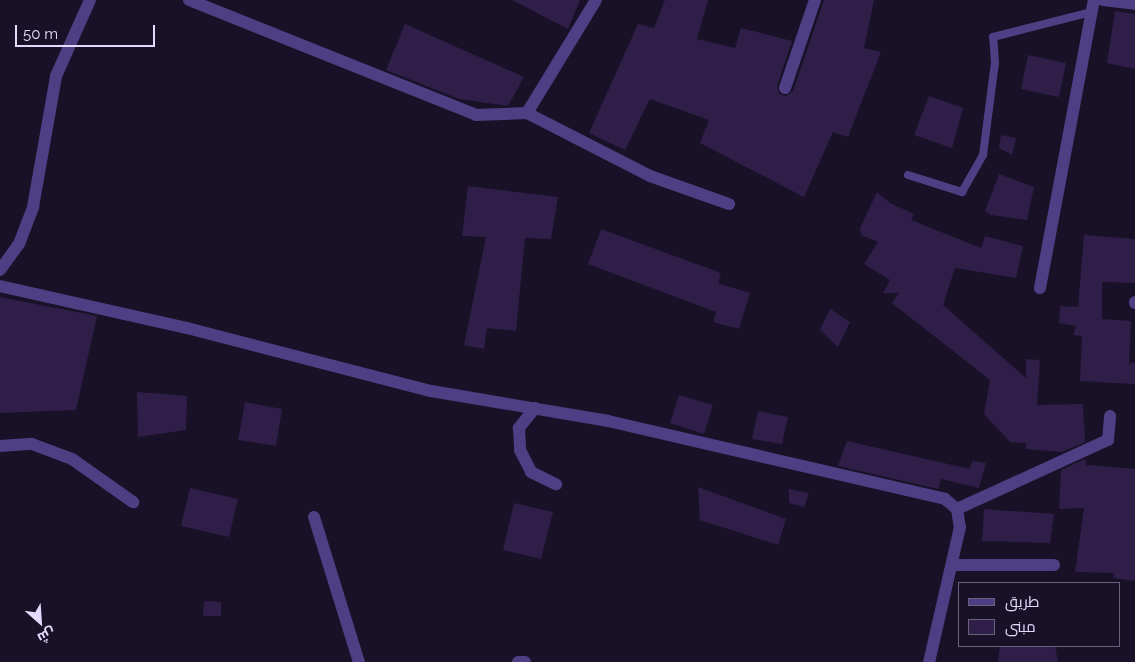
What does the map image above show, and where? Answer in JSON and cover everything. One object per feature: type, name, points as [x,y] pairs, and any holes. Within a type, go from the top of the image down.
[{"type":"street","points":[[0,270],[19,244],[33,207],[56,76],[90,0]]},
{"type":"street","points":[[189,0],[220,5],[476,115],[527,113],[650,176],[728,204]]},
{"type":"street","points":[[527,113],[596,0]]},
{"type":"street","points":[[785,88],[815,0]]},
{"type":"street","points":[[1104,0],[1135,4]]},
{"type":"street","points":[[1040,288],[1093,6]]},
{"type":"street","points":[[0,286],[178,326],[431,390],[535,408],[945,499],[957,509],[960,527],[953,565],[929,662]]},
{"type":"street","points":[[535,408],[519,428],[520,450],[531,472],[556,484]]},
{"type":"street","points":[[957,509],[1108,440],[1110,416]]},
{"type":"street","points":[[0,446],[32,444],[72,459],[133,502]]},
{"type":"street","points":[[314,517],[360,662]]},
{"type":"street","points":[[953,565],[1054,565]]},
{"type":"street","points":[[518,662],[525,662]]},
{"type":"lane","points":[[908,175],[962,192],[983,156],[995,63],[993,37],[1093,6]]},
{"type":"building","points":[[512,0],[580,0],[568,29]]},
{"type":"building","points":[[665,0],[708,0],[697,39],[735,48],[741,28],[792,41],[777,86],[779,94],[786,96],[793,91],[824,0],[874,0],[864,48],[881,52],[848,137],[833,132],[804,197],[700,143],[709,120],[650,99],[625,150],[589,133],[638,24],[654,28]]},
{"type":"building","points":[[1115,11],[1135,14],[1135,69],[1107,63]]},
{"type":"building","points":[[405,24],[524,77],[508,106],[459,99],[386,70]]},
{"type":"building","points":[[1028,55],[1066,63],[1059,97],[1021,89]]},
{"type":"building","points":[[929,96],[963,108],[952,148],[914,135]]},
{"type":"building","points":[[1001,135],[1016,138],[1012,155],[999,148]]},
{"type":"building","points":[[999,174],[1034,187],[1027,220],[991,215],[985,211]]},
{"type":"building","points":[[468,186],[558,197],[551,239],[525,238],[516,331],[487,328],[484,349],[464,345],[486,237],[462,236]]},
{"type":"building","points":[[877,192],[890,203],[914,214],[911,220],[981,248],[985,236],[1023,246],[1016,278],[955,268],[943,305],[1026,378],[1026,359],[1040,360],[1037,405],[1083,404],[1085,442],[1062,452],[1026,449],[1026,443],[1010,442],[984,414],[990,380],[892,303],[899,293],[883,293],[890,280],[864,264],[878,242],[861,235],[860,228]]},
{"type":"building","points":[[601,229],[721,273],[718,283],[750,293],[739,329],[713,322],[716,312],[588,264]]},
{"type":"building","points":[[1084,235],[1135,239],[1135,283],[1102,282],[1102,319],[1131,321],[1129,364],[1135,362],[1135,384],[1080,381],[1082,336],[1073,335],[1076,326],[1059,323],[1060,306],[1078,307]]},
{"type":"building","points":[[0,297],[97,316],[76,410],[0,413]]},
{"type":"building","points":[[830,309],[850,322],[838,347],[820,330]]},
{"type":"building","points":[[137,392],[187,396],[186,430],[138,437]]},
{"type":"building","points":[[679,395],[713,405],[704,434],[670,423]]},
{"type":"building","points":[[245,402],[282,409],[276,446],[238,440]]},
{"type":"building","points":[[758,411],[788,417],[782,444],[752,439]]},
{"type":"building","points":[[847,441],[970,469],[972,461],[986,463],[979,488],[941,479],[938,489],[838,466]]},
{"type":"building","points":[[1085,459],[1086,465],[1135,469],[1135,581],[1113,578],[1114,573],[1075,572],[1084,508],[1059,509],[1061,470]]},
{"type":"building","points":[[698,487],[786,519],[778,545],[700,520]]},
{"type":"building","points":[[190,488],[238,499],[229,537],[181,526]]},
{"type":"building","points":[[789,489],[809,493],[804,507],[789,503]]},
{"type":"building","points":[[514,503],[553,512],[541,559],[503,550]]},
{"type":"building","points":[[984,509],[1054,514],[1050,543],[982,541]]},
{"type":"building","points":[[204,601],[221,602],[221,616],[203,616]]},
{"type":"building","points":[[1000,647],[1055,647],[1058,662],[998,662]]}]
